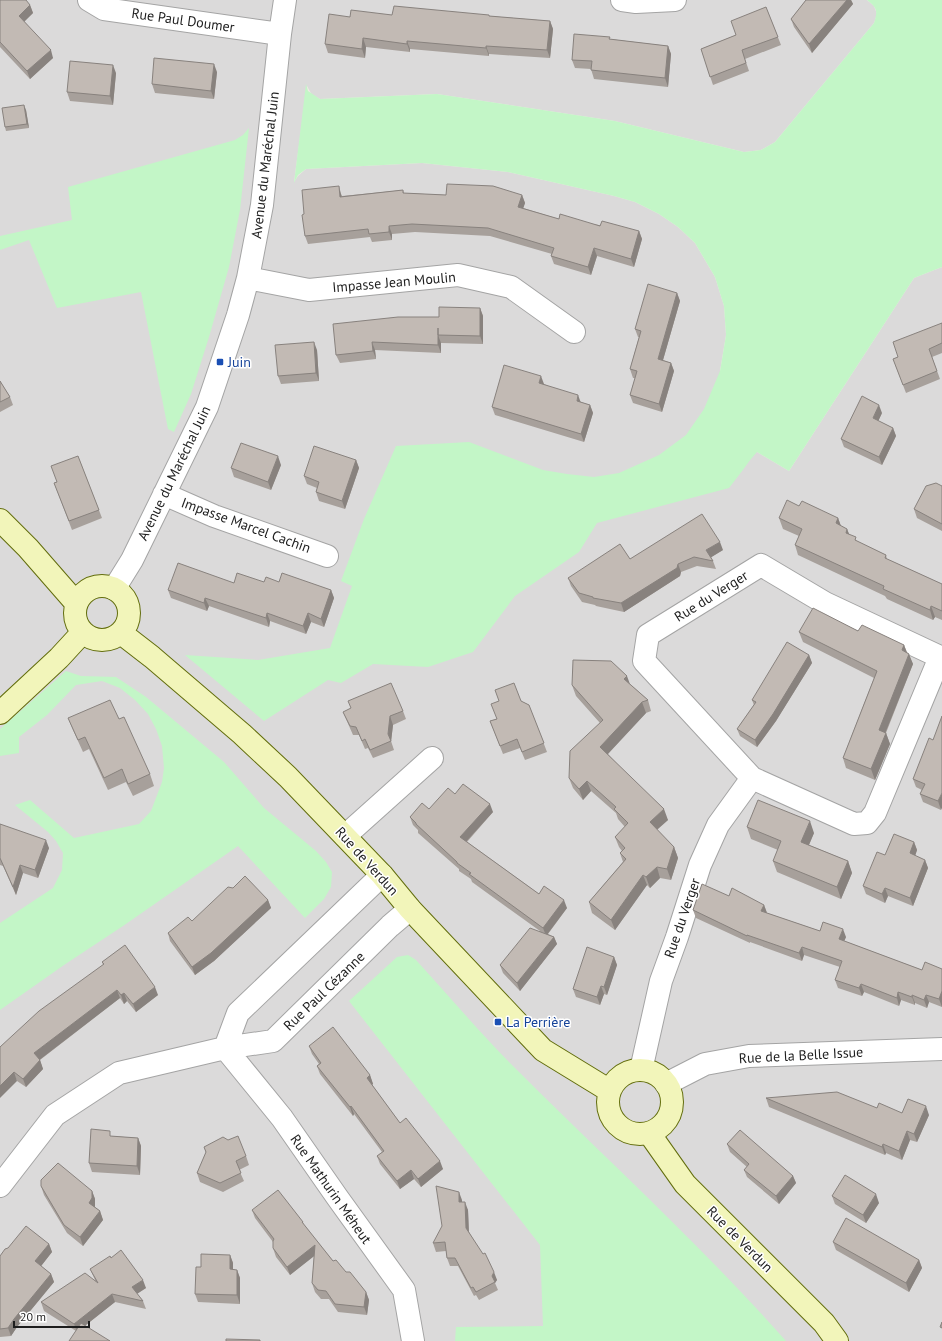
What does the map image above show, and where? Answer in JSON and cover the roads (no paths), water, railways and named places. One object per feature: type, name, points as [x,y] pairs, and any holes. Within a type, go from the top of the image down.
[{"type":"street","name":"Rue Paul Doumer","points":[[89,0],[104,9],[280,34]]},
{"type":"street","name":"Avenue du Maréchal Juin","points":[[114,589],[132,560],[207,407],[238,315],[248,278],[262,205],[285,0]]},
{"type":"street","points":[[622,0],[636,2],[674,0]]},
{"type":"street","name":"Impasse Jean Moulin","points":[[248,278],[309,290],[458,275],[511,287],[574,332]]},
{"type":"street","name":"Impasse Marcel Cachin","points":[[164,494],[214,516],[327,556]]},
{"type":"street","points":[[0,520],[28,548],[76,603]]},
{"type":"street","name":"Rue du Verger","points":[[761,565],[825,603],[941,657],[875,813],[867,823],[854,824],[752,778],[644,661],[648,635],[761,565]]},
{"type":"street","points":[[96,586],[105,586],[114,589],[121,594],[129,609],[129,618],[126,627],[114,638],[105,641],[89,638],[82,633],[74,619],[76,603],[81,595],[96,586]]},
{"type":"street","points":[[0,713],[59,658],[82,633]]},
{"type":"street","name":"Rue de Verdun","points":[[121,633],[152,656],[242,734],[288,777],[382,875],[410,909],[543,1050],[610,1091]]},
{"type":"street","points":[[345,836],[432,758]]},
{"type":"street","name":"Rue du Verger","points":[[641,1070],[661,981],[700,865],[718,824],[752,778]]},
{"type":"street","points":[[225,1048],[238,1013],[382,875]]},
{"type":"street","name":"Rue Paul Cézanne","points":[[0,1186],[56,1115],[119,1073],[225,1048],[273,1041],[390,926],[410,909]]},
{"type":"street","name":"Rue Mathurin Méheut","points":[[225,1048],[282,1118],[336,1197],[404,1290],[413,1341]]},
{"type":"street","name":"Rue de la Belle Issue","points":[[666,1084],[705,1064],[749,1056],[942,1049]]},
{"type":"street","points":[[641,1070],[651,1072],[666,1084],[670,1093],[670,1113],[665,1122],[658,1129],[649,1133],[638,1134],[628,1132],[613,1120],[609,1110],[608,1100],[614,1082],[622,1075],[631,1071],[641,1070]]},
{"type":"street","name":"Rue de Verdun","points":[[649,1133],[685,1184],[824,1323],[837,1341]]},
{"type":"place","name":"Juin","points":[[220,362]]},
{"type":"place","name":"La Perrière","points":[[498,1022]]}]
